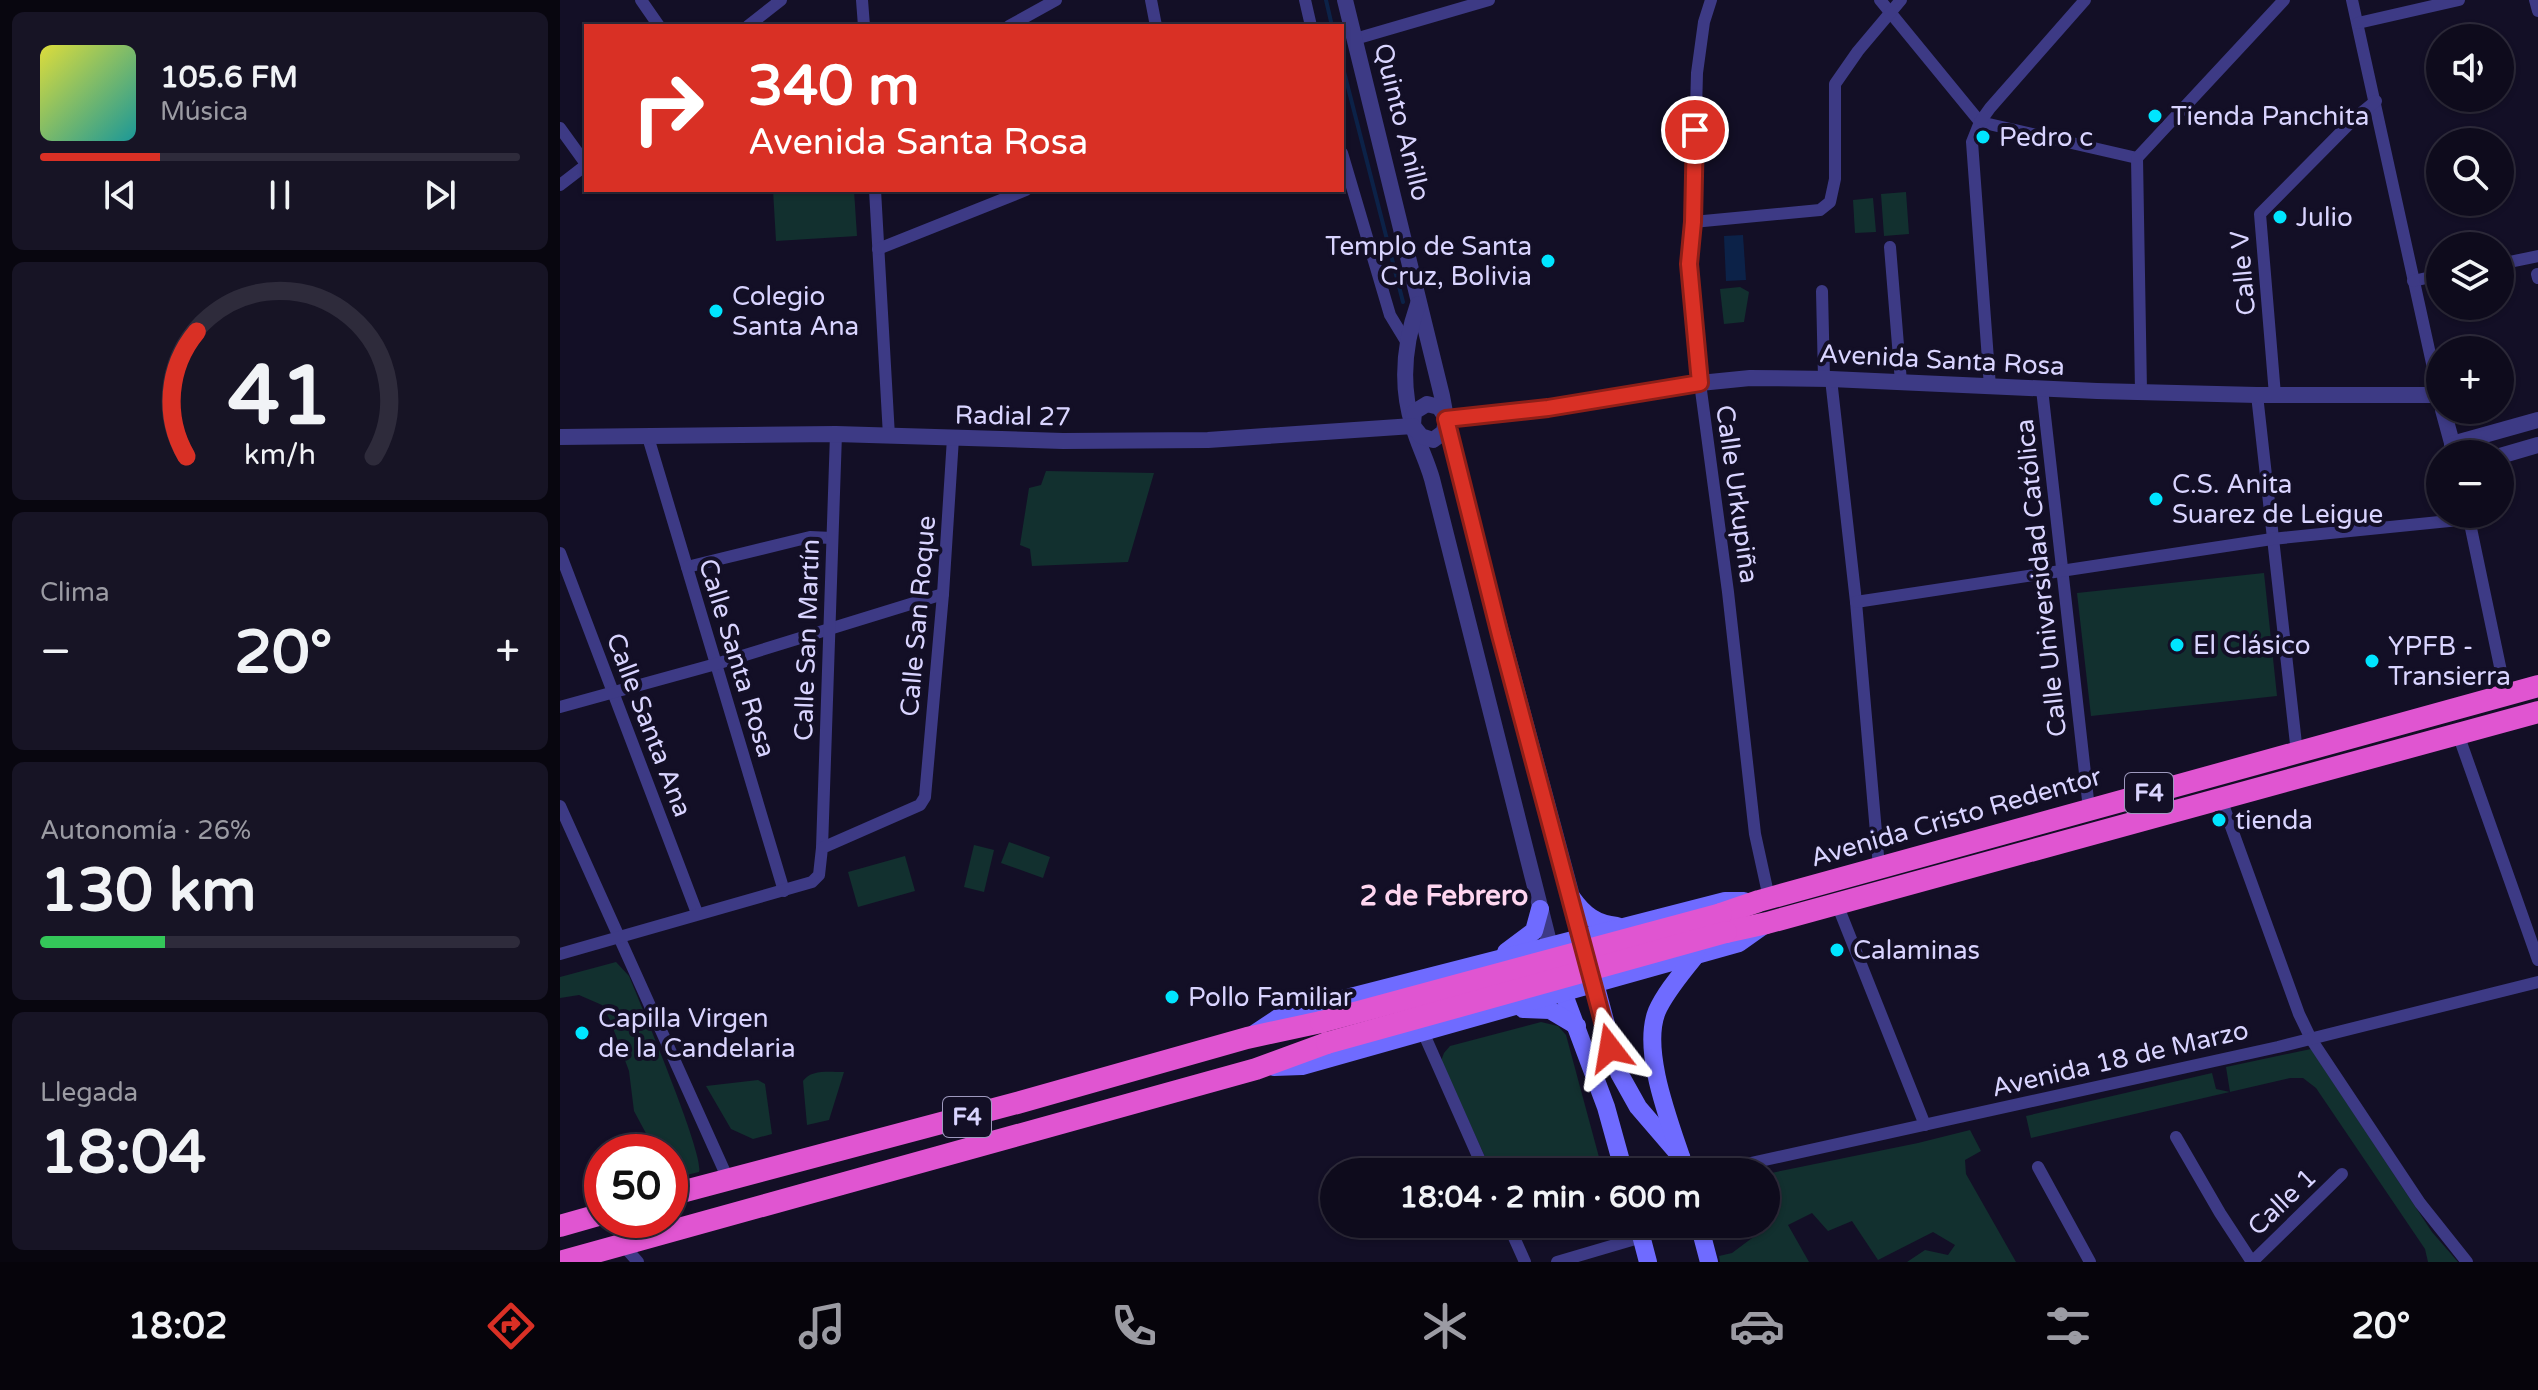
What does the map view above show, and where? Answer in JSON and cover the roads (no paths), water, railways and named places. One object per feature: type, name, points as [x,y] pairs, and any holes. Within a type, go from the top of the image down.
[{"type":"highway","name":"Avenida Cristo Redentor","points":[[688,1190],[1247,1038],[1324,1033],[1723,923],[1764,900],[1879,867],[2538,686]]},
{"type":"highway","name":"Avenida Cristo Redentor","points":[[1723,923],[1767,923],[2538,712]]},
{"type":"highway","name":"Avenida Cristo Redentor","points":[[560,1262],[630,1254],[1256,1069],[1324,1033]]},
{"type":"highway","points":[[560,1226],[584,1219]]},
{"type":"main road","points":[[1572,898],[1588,917],[1624,927]]},
{"type":"main road","name":"Avenida Cristo Redentor","points":[[1247,1038],[1284,1014],[1725,901],[1764,900]]},
{"type":"main road","points":[[1485,963],[1529,936],[1534,931],[1540,909]]},
{"type":"main road","name":"Avenida Cristo Redentor","points":[[1256,1069],[1302,1066],[1739,943],[1767,923]]},
{"type":"main road","points":[[1624,927],[1597,948],[1596,958],[1601,966],[1617,971],[1637,971]]},
{"type":"main road","name":"Quinto Anillo","points":[[1583,937],[1619,1073],[1638,1107],[1678,1158]]},
{"type":"main road","name":"Quinto Anillo","points":[[1550,946],[1563,992],[1606,1107],[1620,1158]]},
{"type":"main road","points":[[1681,1158],[1657,1071],[1652,1044],[1653,1023],[1664,998],[1696,955]]},
{"type":"main road","points":[[1485,963],[1518,963],[1532,975],[1527,993],[1500,1009]]},
{"type":"main road","points":[[1500,1009],[1550,1010],[1577,1026]]},
{"type":"main road","points":[[1642,1238],[1648,1262]]},
{"type":"main road","points":[[1703,1238],[1709,1262]]},
{"type":"street","points":[[641,0],[658,24]]},
{"type":"street","points":[[751,24],[781,0]]},
{"type":"street","points":[[862,0],[864,24]]},
{"type":"street","points":[[1013,24],[1056,0]]},
{"type":"street","points":[[1151,0],[1156,24]]},
{"type":"street","points":[[1305,0],[1311,24]]},
{"type":"street","name":"Quinto Anillo","points":[[1345,0],[1500,635],[1583,937]]},
{"type":"street","points":[[1355,39],[1489,0]]},
{"type":"street","name":"Calle Urkupiña","points":[[1711,0],[1704,22],[1697,73],[1689,264],[1700,383],[1764,900]]},
{"type":"street","points":[[1880,0],[1980,122],[2137,158]]},
{"type":"street","points":[[1693,222],[1820,210],[1830,202],[1835,179],[1835,84],[1901,0]]},
{"type":"street","points":[[1990,387],[1972,142],[1980,122],[2085,0]]},
{"type":"street","points":[[2141,391],[2137,158],[2284,0]]},
{"type":"street","points":[[2352,0],[2426,337]]},
{"type":"street","points":[[2358,23],[2459,0]]},
{"type":"street","points":[[2535,0],[2538,11]]},
{"type":"street","name":"Calle V","points":[[2275,395],[2260,214],[2355,118],[2376,101]]},
{"type":"street","points":[[560,128],[584,161]]},
{"type":"street","points":[[1344,160],[1390,315],[1407,343]]},
{"type":"street","points":[[560,185],[584,166]]},
{"type":"street","points":[[875,192],[889,436]]},
{"type":"street","points":[[878,249],[1021,192]]},
{"type":"street","points":[[1890,247],[1901,382]]},
{"type":"street","points":[[2514,261],[2538,256]]},
{"type":"street","points":[[2413,281],[2426,278]]},
{"type":"street","points":[[1822,291],[1828,378],[1856,602],[1879,867]]},
{"type":"street","name":"Quinto Anillo","points":[[1419,302],[1407,343],[1405,378],[1413,426],[1432,479],[1550,946]]},
{"type":"street","name":"Avenida Santa Rosa","points":[[1446,419],[1548,408],[1750,378],[1828,378],[1990,387],[2257,395],[2426,397]]},
{"type":"street","name":"Calle Universidad Católica","points":[[2042,389],[2089,809]]},
{"type":"street","points":[[2257,395],[2297,753]]},
{"type":"street","points":[[1413,426],[1414,412],[1427,404],[1439,407],[1446,419]]},
{"type":"street","name":"Radial 27","points":[[560,437],[836,434],[1208,440],[1413,426],[1421,436],[1433,440],[1444,432],[1446,419]]},
{"type":"street","points":[[2480,440],[2538,420]]},
{"type":"street","name":"Calle San Martín","points":[[784,891],[815,880],[820,869],[836,434]]},
{"type":"street","name":"Calle Santa Rosa","points":[[648,437],[784,891]]},
{"type":"street","name":"Calle San Roque","points":[[822,848],[913,810],[925,797],[953,438]]},
{"type":"street","points":[[2514,452],[2538,445]]},
{"type":"street","points":[[1856,602],[2272,539],[2426,521]]},
{"type":"street","points":[[2471,528],[2506,695]]},
{"type":"street","points":[[687,567],[810,537],[832,538]]},
{"type":"street","name":"Calle Santa Ana","points":[[560,553],[697,913]]},
{"type":"street","points":[[560,707],[716,664],[943,594]]},
{"type":"street","points":[[2458,734],[2538,960]]},
{"type":"street","points":[[2221,799],[2299,1014],[2311,1039],[2420,1203],[2467,1262]]},
{"type":"street","points":[[560,806],[728,1179]]},
{"type":"street","points":[[560,954],[784,891]]},
{"type":"street","points":[[1837,904],[1925,1125]]},
{"type":"street","name":"Avenida 18 de Marzo","points":[[1774,1158],[2311,1039],[2538,982]]},
{"type":"street","points":[[1423,1032],[1479,1158]]},
{"type":"street","points":[[2176,1137],[2252,1262]]},
{"type":"street","points":[[2038,1167],[2090,1262]]},
{"type":"street","name":"Calle 1","points":[[2252,1262],[2342,1174]]},
{"type":"street","points":[[1514,1238],[1525,1262]]},
{"type":"street","points":[[1557,1262],[1621,1238]]},
{"type":"water","points":[[1743,235],[1746,280],[1726,281],[1724,236]]},
{"type":"waterway","points":[[1326,0],[1332,24]]},
{"type":"waterway","points":[[1344,72],[1403,302]]},
{"type":"place","name":"Tienda Panchita","points":[[2155,116]]},
{"type":"place","name":"Pedro c","points":[[1983,137]]},
{"type":"place","name":"Julio","points":[[2280,217]]},
{"type":"place","name":"Templo de Santa Cruz, Bolivia","points":[[1548,261]]},
{"type":"place","name":"Colegio Santa Ana","points":[[716,311]]},
{"type":"place","name":"C.S. Anita Suarez de Leigue","points":[[2156,499]]},
{"type":"place","name":"El Clásico","points":[[2177,645]]},
{"type":"place","name":"YPFB - Transierra","points":[[2372,661]]},
{"type":"place","name":"tienda","points":[[2219,820]]},
{"type":"place","name":"Calaminas","points":[[1837,950]]},
{"type":"place","name":"Pollo Familiar","points":[[1172,997]]},
{"type":"place","name":"Capilla Virgen de la Candelaria","points":[[582,1033]]},
{"type":"district","name":"2 de Febrero","points":[[1444,896]]}]
